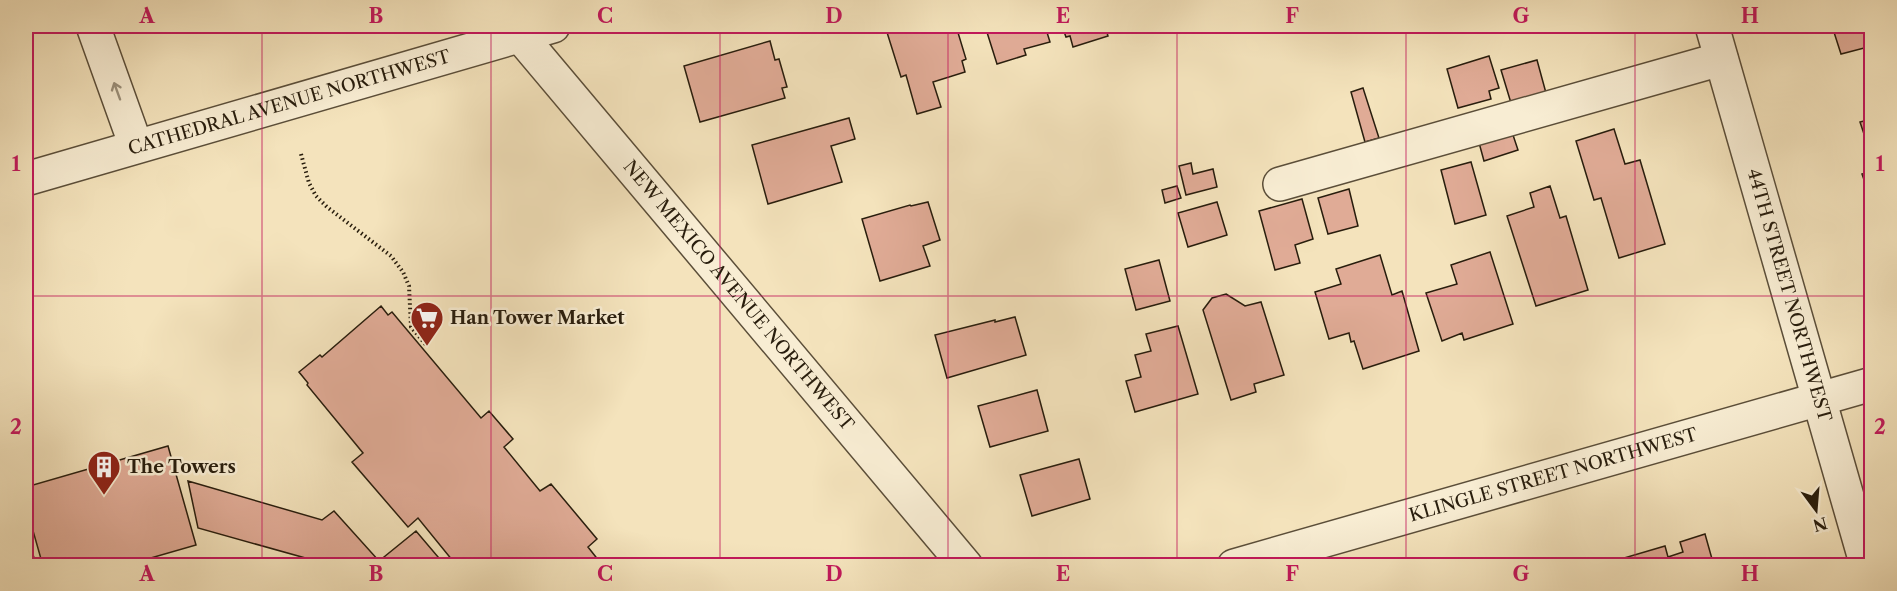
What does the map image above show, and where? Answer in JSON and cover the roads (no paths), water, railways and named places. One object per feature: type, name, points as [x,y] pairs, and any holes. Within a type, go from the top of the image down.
[{"type":"street","points":[[93,26],[136,146]]},
{"type":"street","name":"CATHEDRAL AVENUE NORTHWEST","points":[[26,179],[516,30],[553,26]]},
{"type":"street","name":"44TH STREET NORTHWEST","points":[[1712,26],[1867,566]]},
{"type":"street","name":"NEW MEXICO AVENUE NORTHWEST","points":[[516,30],[966,566]]},
{"type":"street","points":[[1280,184],[1721,59]]},
{"type":"street","name":"KLINGLE STREET NORTHWEST","points":[[1234,566],[1872,384]]},
{"type":"place","name":"Han Tower Market","points":[[427,347]]},
{"type":"place","name":"The Towers","points":[[104,496]]}]
